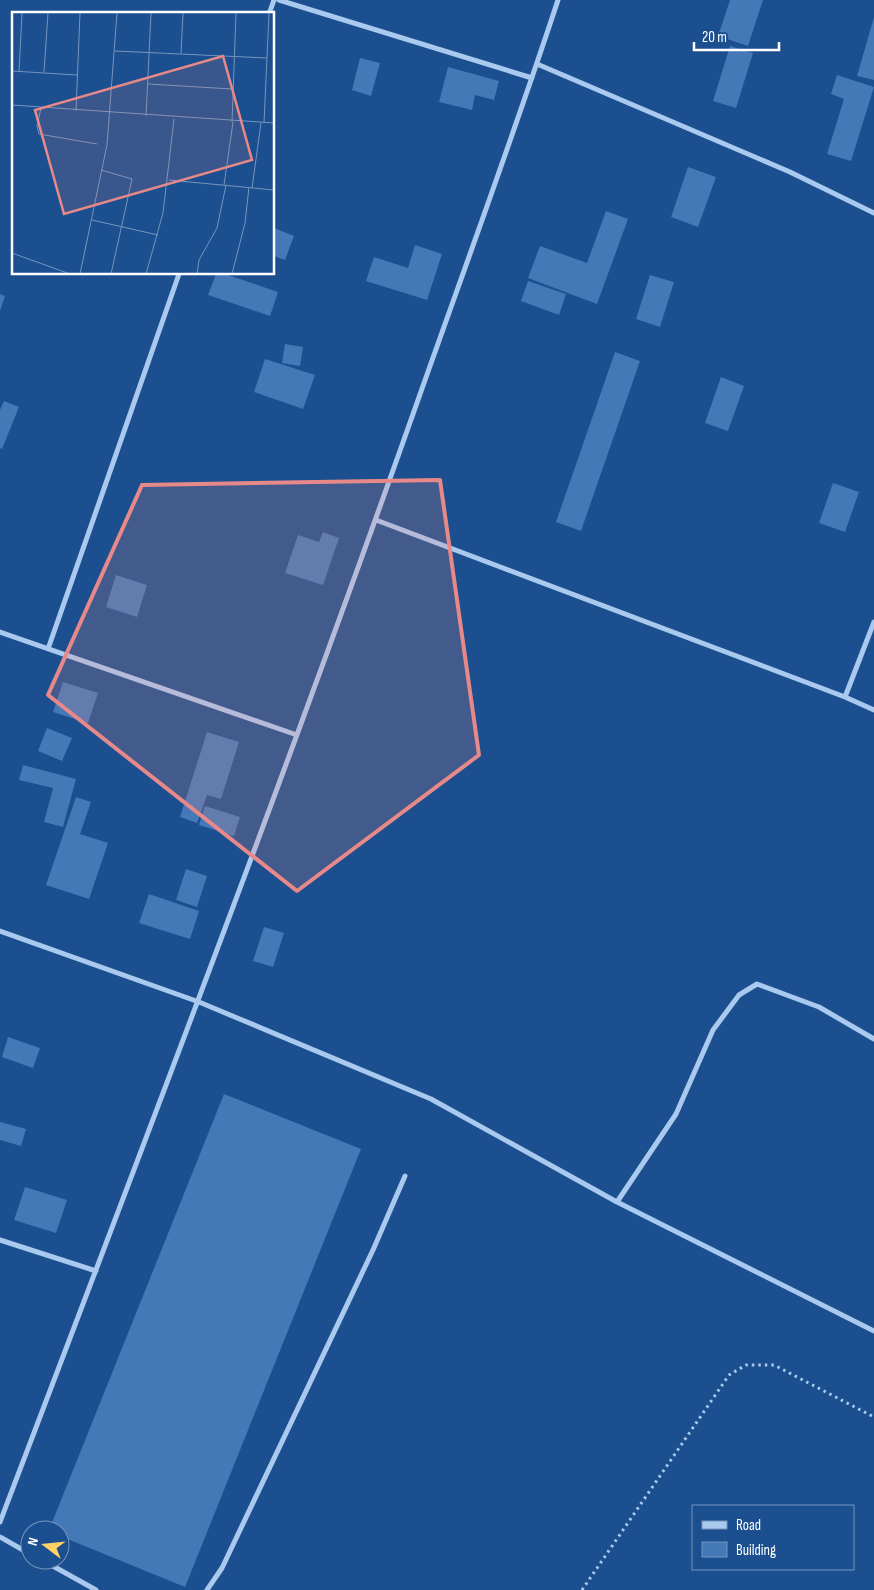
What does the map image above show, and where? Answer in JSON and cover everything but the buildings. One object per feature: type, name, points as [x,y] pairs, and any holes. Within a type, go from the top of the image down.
[{"type":"street","points":[[270,12],[274,0]]},
{"type":"street","points":[[279,0],[532,78]]},
{"type":"street","points":[[0,1522],[199,1002],[376,520],[558,0]]},
{"type":"street","points":[[537,64],[790,172],[874,213]]},
{"type":"street","points":[[48,649],[179,275]]},
{"type":"street","points":[[376,520],[845,696],[874,710]]},
{"type":"street","points":[[845,696],[874,622]]},
{"type":"street","points":[[0,632],[297,735]]},
{"type":"street","points":[[0,931],[199,1002],[431,1099],[617,1202],[874,1332]]},
{"type":"street","points":[[617,1202],[676,1114],[713,1030],[739,995],[757,984],[819,1007],[874,1039]]},
{"type":"street","points":[[207,1590],[226,1559],[368,1259],[405,1176]]},
{"type":"street","points":[[0,1240],[96,1271]]},
{"type":"street","points":[[0,1537],[20,1548]]},
{"type":"street","points":[[60,1570],[96,1590]]},
{"type":"path","points":[[582,1590],[729,1375],[746,1365],[774,1365],[874,1417]]},
{"type":"highlighted area","points":[[440,480],[479,755],[297,891],[48,695],[142,485]]}]
